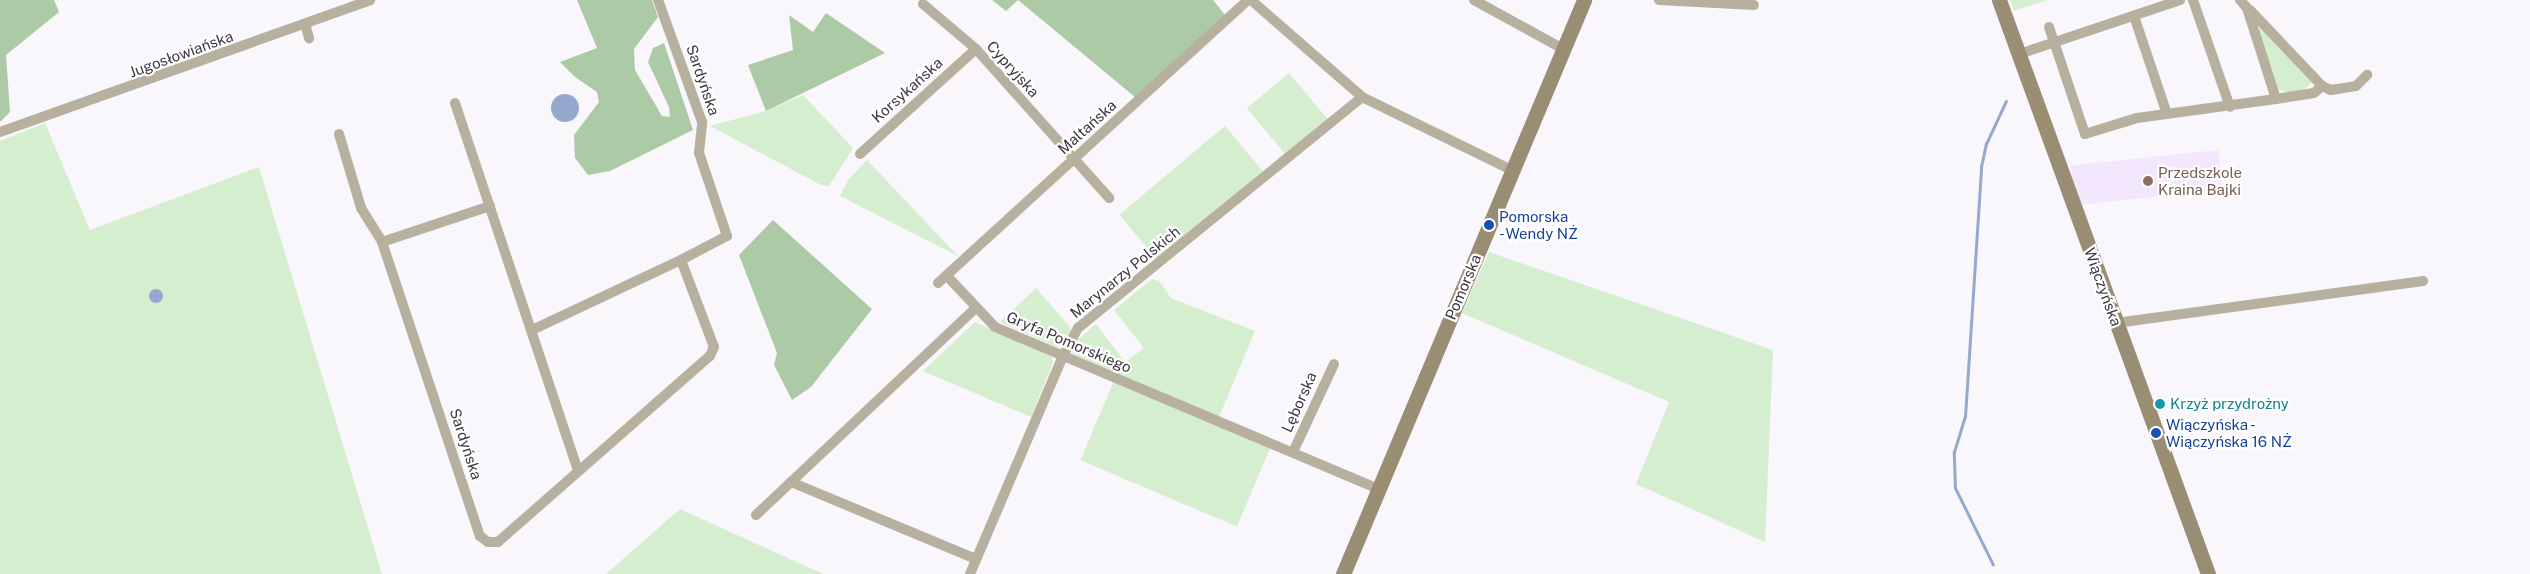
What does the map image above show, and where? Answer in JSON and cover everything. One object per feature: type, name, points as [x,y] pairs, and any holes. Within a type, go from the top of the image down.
[{"type":"street","name":"Jugosłowiańska","points":[[0,132],[370,0]]},
{"type":"street","name":"Sardyńska","points":[[532,330],[723,240],[727,232],[699,153],[702,122],[658,0]]},
{"type":"street","points":[[1250,0],[1362,97],[1512,170]]},
{"type":"street","name":"Maltańska","points":[[938,283],[1250,0]]},
{"type":"street","points":[[1474,0],[1564,49]]},
{"type":"street","name":"Pomorska","points":[[1343,574],[1584,0]]},
{"type":"street","points":[[1659,0],[1754,5]]},
{"type":"street","name":"Wiączyńska","points":[[1999,0],[2208,574]]},
{"type":"street","points":[[2019,54],[2180,0]]},
{"type":"street","points":[[2193,0],[2230,107]]},
{"type":"street","name":"Cypryjska","points":[[923,4],[976,49],[1073,160],[1109,198]]},
{"type":"street","points":[[2244,4],[2276,99]]},
{"type":"street","points":[[2244,4],[2322,86],[2330,90],[2356,86],[2367,74]]},
{"type":"street","points":[[2134,16],[2167,114]]},
{"type":"street","points":[[306,24],[310,38]]},
{"type":"street","points":[[2049,27],[2085,134],[2129,120],[2230,107],[2314,93],[2322,86]]},
{"type":"street","name":"Korsykańska","points":[[860,154],[976,49]]},
{"type":"street","name":"Marynarzy Polskich","points":[[970,574],[1063,356],[1078,328],[1362,97]]},
{"type":"street","points":[[455,103],[578,470]]},
{"type":"street","name":"Sardyńska","points":[[339,134],[361,208],[382,242],[480,536],[488,542],[498,542],[710,356],[714,347],[681,260]]},
{"type":"street","points":[[382,242],[490,206]]},
{"type":"street","points":[[756,515],[976,308],[947,276]]},
{"type":"street","points":[[2116,323],[2423,281]]},
{"type":"street","name":"Gryfa Pomorskiego","points":[[976,308],[996,327],[1378,489]]},
{"type":"street","name":"Lęborska","points":[[1293,452],[1334,364]]},
{"type":"street","points":[[791,482],[976,559]]},
{"type":"shaded area","name":"Przedszkole Kraina Bajki","points":[[2218,150],[2222,190],[2075,205],[2071,165]]},
{"type":"green space","points":[[0,0],[54,0],[59,12],[6,55],[10,112],[0,122]]},
{"type":"green space","points":[[577,0],[652,0],[658,17],[634,49],[635,70],[662,116],[670,117],[669,107],[648,62],[653,48],[664,43],[693,130],[610,171],[588,175],[575,158],[574,135],[599,102],[597,92],[575,77],[560,62],[597,48]]},
{"type":"green space","points":[[992,0],[1018,0],[1006,11]]},
{"type":"green space","points":[[1018,0],[1213,0],[1226,16],[1135,97]]},
{"type":"green space","points":[[2010,0],[2047,0],[2014,11]]},
{"type":"green space","points":[[826,13],[885,53],[766,111],[748,65],[793,50],[789,15],[813,32]]},
{"type":"green space","points":[[2261,27],[2312,82],[2304,90],[2287,93],[2277,88],[2258,30]]},
{"type":"green space","points":[[1289,73],[1328,119],[1285,154],[1247,108]]},
{"type":"green space","points":[[803,95],[853,148],[829,186],[821,185],[710,126],[766,111]]},
{"type":"green space","points":[[45,123],[90,230],[259,167],[382,574],[0,574],[0,141]]},
{"type":"green space","points":[[1225,126],[1263,171],[1157,260],[1119,215]]},
{"type":"green space","points":[[867,160],[958,256],[840,196],[848,180]]},
{"type":"green space","points":[[773,220],[872,309],[811,387],[792,400],[774,365],[777,353],[739,255]]},
{"type":"green space","points":[[1489,252],[1773,350],[1765,542],[1636,484],[1669,402],[1462,313]]},
{"type":"green space","points":[[1152,279],[1159,281],[1171,298],[1255,331],[1219,417],[1073,354],[1078,340],[1096,324],[1125,362],[1144,348],[1114,310]]},
{"type":"green space","points":[[1036,288],[1071,328],[1062,346],[1057,347],[1000,322]]},
{"type":"green space","points":[[975,322],[1051,356],[1053,363],[1031,417],[923,371]]},
{"type":"green space","points":[[1114,381],[1270,447],[1237,527],[1080,460]]},
{"type":"green space","points":[[680,509],[823,574],[606,574]]},
{"type":"water","points":[[565,94],[575,98],[579,108],[575,118],[565,122],[555,118],[551,108],[555,98]]},
{"type":"water","points":[[156,289],[161,291],[163,296],[161,301],[156,303],[151,301],[149,296],[151,291]]},
{"type":"waterway","points":[[1993,565],[1955,488],[1954,452],[1965,417],[1981,167],[1986,144],[2006,101]]},
{"type":"place","name":"Przedszkole Kraina Bajki","points":[[2148,181]]},
{"type":"place","name":"Pomorska - Wendy NŻ","points":[[1489,225]]},
{"type":"place","name":"Krzyż przydrożny","points":[[2160,404]]},
{"type":"place","name":"Wiączyńska - Wiączyńska 16 NŻ","points":[[2156,433]]}]
